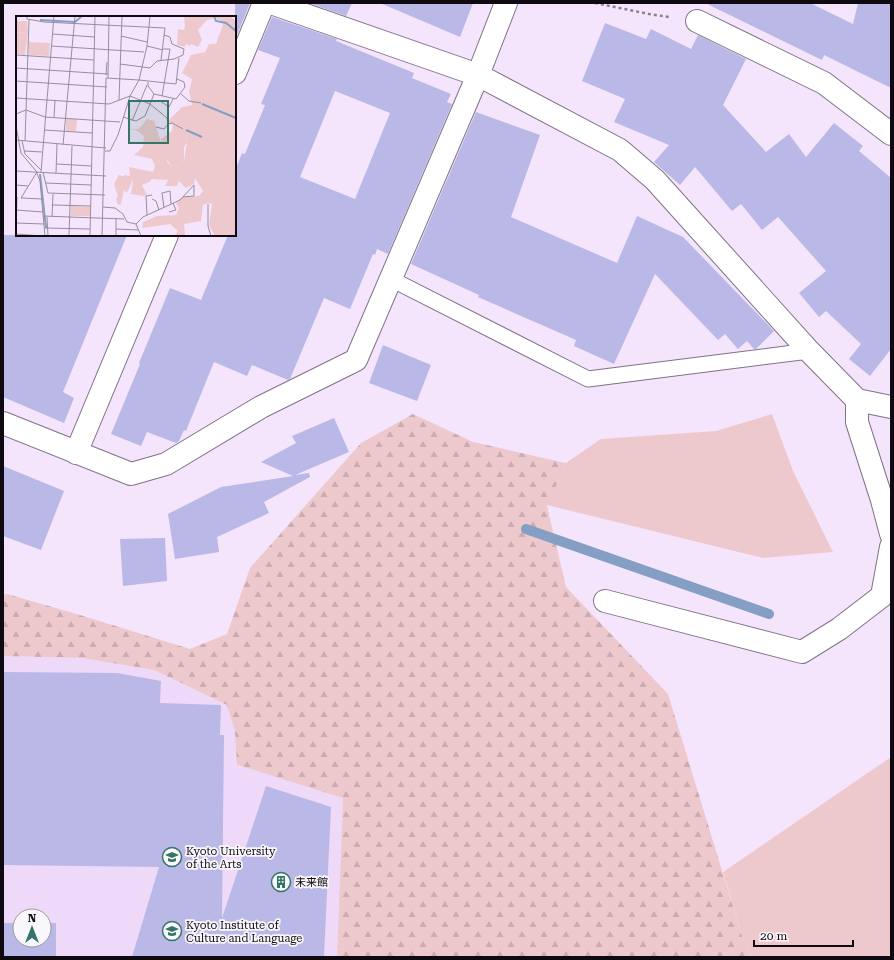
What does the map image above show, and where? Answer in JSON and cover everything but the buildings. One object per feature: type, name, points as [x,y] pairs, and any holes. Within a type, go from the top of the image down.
[{"type":"street","points":[[236,71],[264,3]]},
{"type":"street","points":[[271,3],[478,75],[620,150],[655,180],[809,351],[857,400],[891,407]]},
{"type":"street","points":[[3,423],[131,474],[166,464],[262,408],[356,360],[478,75],[506,3]]},
{"type":"street","points":[[697,22],[824,83],[891,134]]},
{"type":"street","points":[[76,453],[167,236]]},
{"type":"street","points":[[857,400],[857,422],[882,500],[891,534]]},
{"type":"street","points":[[605,601],[802,652],[839,629],[882,596],[891,547]]},
{"type":"lane","points":[[391,279],[588,379],[809,351]]},
{"type":"path","points":[[595,3],[697,22]]},
{"type":"shaded area","name":"Kyoto University of the Arts","points":[[3,656],[82,658],[154,670],[228,705],[235,731],[238,765],[343,798],[337,957],[3,957]]},
{"type":"green space","points":[[413,414],[473,442],[566,463],[547,506],[566,587],[668,694],[743,939],[752,957],[337,957],[343,798],[237,765],[235,731],[227,705],[154,670],[82,658],[3,656],[3,595],[7,594],[190,649],[227,634],[250,568],[361,443]]},
{"type":"green space","points":[[772,414],[793,471],[833,552],[763,558],[547,505],[566,463],[601,439],[716,431]]},
{"type":"green space","points":[[891,757],[891,957],[752,957],[743,939],[723,872]]},
{"type":"waterway","points":[[526,529],[769,614]]},
{"type":"place","name":"Kyoto University of the Arts","points":[[172,857]]},
{"type":"place","name":"未来館","points":[[281,882]]},
{"type":"place","name":"Kyoto Institute of Culture and Language","points":[[172,931]]}]
